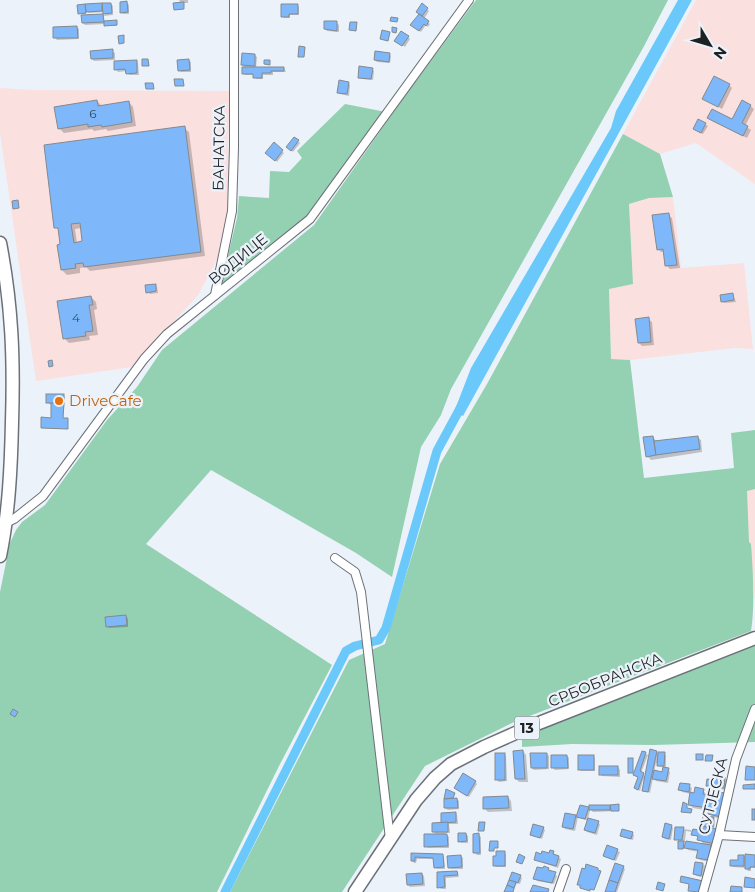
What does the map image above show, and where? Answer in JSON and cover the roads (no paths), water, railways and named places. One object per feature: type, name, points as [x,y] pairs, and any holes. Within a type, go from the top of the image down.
[{"type":"main road","points":[[0,243],[10,300],[14,377],[12,454],[6,523],[0,556]]},
{"type":"main road","name":"СРБОБРАНСКА","points":[[355,892],[416,800],[435,778],[451,764],[484,747],[529,728],[755,638]]},
{"type":"street","name":"БАНАТСКА","points":[[215,295],[232,211],[234,0]]},
{"type":"street","name":"ВОДИЦЕ","points":[[6,523],[43,496],[144,359],[167,334],[310,219],[469,0]]},
{"type":"street","points":[[335,558],[354,572],[361,592],[390,838]]},
{"type":"street","name":"СУТЈЕСКА","points":[[703,892],[719,835],[736,760],[755,708]]},
{"type":"street","points":[[719,835],[755,837]]},
{"type":"street","points":[[558,892],[566,868]]},
{"type":"water","points":[[678,0],[692,0],[463,416],[454,412],[471,368],[611,128],[616,111]]},
{"type":"waterway","points":[[225,892],[346,651],[355,646],[379,640],[386,628],[437,451],[463,403]]},
{"type":"place","name":"DriveCafe","points":[[59,401]]}]
